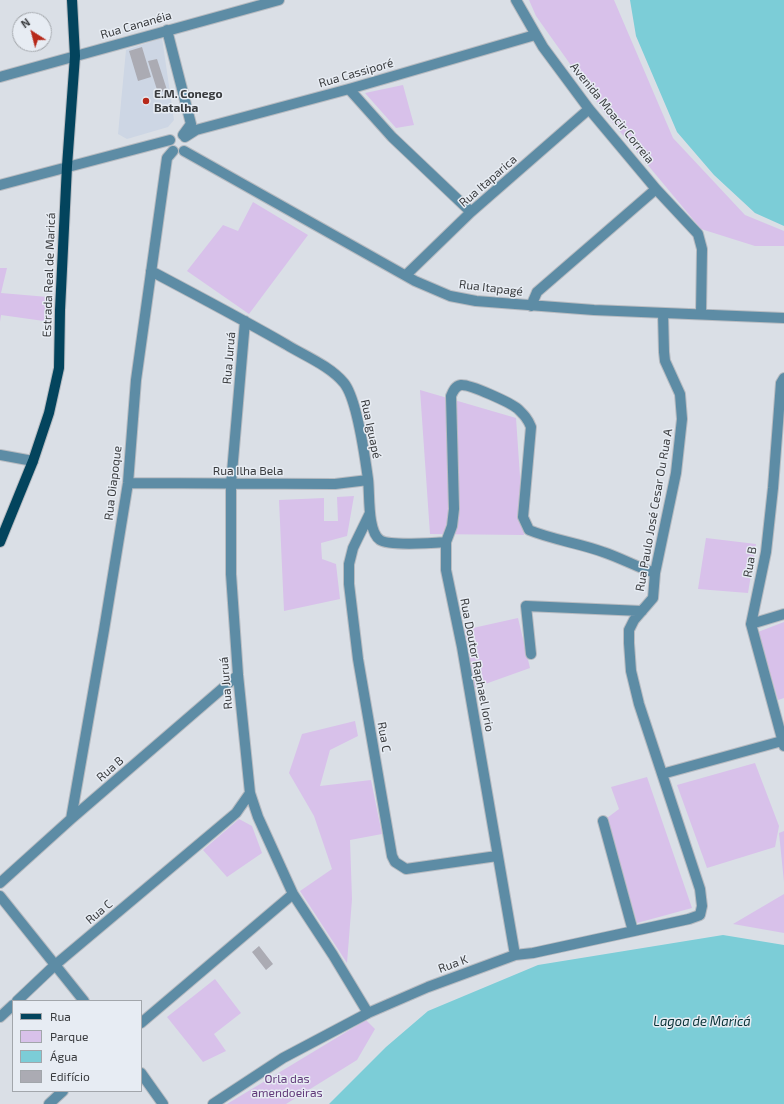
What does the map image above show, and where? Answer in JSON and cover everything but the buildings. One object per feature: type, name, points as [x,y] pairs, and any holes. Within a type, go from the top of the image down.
[{"type":"main road","name":"Estrada Real de Maricá","points":[[0,542],[33,461],[49,413],[59,368],[60,310],[67,166],[75,56],[72,0]]},
{"type":"street","name":"Rua Cananéia","points":[[0,77],[279,0]]},
{"type":"street","name":"Avenida Moacir Correia","points":[[516,0],[535,35],[590,109],[656,189],[698,234],[702,249],[701,314]]},
{"type":"street","points":[[167,30],[191,124],[184,136],[188,146],[184,151],[173,151],[170,146],[170,140]]},
{"type":"street","name":"Rua Cassiporé","points":[[0,185],[67,166],[170,140],[174,135],[184,136],[196,130],[349,89],[535,35]]},
{"type":"street","points":[[349,89],[392,137],[471,212]]},
{"type":"street","name":"Rua Itaparica","points":[[406,275],[471,212],[590,109]]},
{"type":"street","name":"Rua Oiapoque","points":[[71,819],[128,483],[136,380],[167,158],[173,151]]},
{"type":"street","name":"Rua Itapagé","points":[[184,151],[406,275],[450,296],[476,302],[531,306],[784,318]]},
{"type":"street","points":[[531,306],[537,292],[656,189]]},
{"type":"street","name":"Rua Iguapé","points":[[151,271],[245,321],[323,366],[344,383],[353,400],[368,480],[370,513],[376,535],[379,540],[384,542],[411,544],[446,542]]},
{"type":"street","name":"Rua Paulo José Cesar Ou Rua A","points":[[663,313],[664,352],[666,361],[680,394],[682,419],[676,473],[655,573],[653,598],[634,620],[629,630],[631,670],[639,704],[700,889]]},
{"type":"street","name":"Rua Juruá","points":[[245,321],[232,484],[231,574],[238,675],[250,793],[258,817],[293,894],[333,955],[368,1013]]},
{"type":"street","name":"Rua B","points":[[783,743],[751,624],[766,552],[773,488],[781,383],[784,378]]},
{"type":"street","name":"Rua Doutor Raphael Iorio","points":[[515,955],[463,654],[446,570],[446,542],[452,526],[454,509],[451,396],[453,390],[462,385],[468,386],[517,408],[527,418],[531,427],[523,517],[529,530],[603,552],[655,573]]},
{"type":"street","points":[[0,455],[33,461]]},
{"type":"street","name":"Rua Ilha Bela","points":[[128,483],[335,484],[368,480]]},
{"type":"street","name":"Rua C","points":[[370,513],[353,548],[349,564],[349,584],[358,659],[392,856],[395,862],[406,869],[497,856]]},
{"type":"street","points":[[531,654],[526,606],[642,611]]},
{"type":"street","points":[[751,624],[784,614]]},
{"type":"street","name":"Rua B","points":[[0,883],[71,819],[238,675]]},
{"type":"street","points":[[662,774],[783,743]]},
{"type":"street","name":"Rua C","points":[[18,1000],[236,813],[250,793]]},
{"type":"street","points":[[236,813],[244,812],[258,817]]},
{"type":"street","points":[[603,821],[633,930]]},
{"type":"street","name":"Rua K","points":[[213,1104],[283,1058],[368,1013],[428,987],[515,955],[533,953],[689,919],[700,915],[702,906],[700,889]]},
{"type":"street","points":[[142,1022],[293,894]]},
{"type":"street","points":[[0,896],[83,1000]]},
{"type":"street","points":[[0,1017],[12,1006]]},
{"type":"street","points":[[142,1074],[163,1104]]},
{"type":"street","points":[[49,1104],[62,1092]]},
{"type":"shaded area","points":[[162,38],[174,120],[168,127],[127,139],[118,134],[126,50]]},
{"type":"green space","points":[[529,0],[614,0],[673,138],[745,215],[784,231],[784,246],[755,246],[701,229],[607,116],[536,16]]},
{"type":"green space","points":[[403,85],[414,125],[396,128],[365,93]]},
{"type":"green space","points":[[253,202],[308,235],[249,314],[187,271],[223,225],[238,231]]},
{"type":"green space","points":[[0,268],[7,268],[1,293],[48,297],[51,322],[1,315],[0,322]]},
{"type":"green space","points":[[420,390],[516,418],[524,535],[430,534]]},
{"type":"green space","points":[[354,496],[347,536],[321,543],[322,559],[336,564],[340,599],[284,611],[279,500],[324,498],[324,521],[338,521],[337,497]]},
{"type":"green space","points":[[706,538],[756,544],[748,593],[698,589]]},
{"type":"green space","points":[[518,618],[530,668],[474,688],[464,630]]},
{"type":"green space","points":[[784,622],[784,698],[778,700],[758,632]]},
{"type":"green space","points":[[355,721],[358,736],[330,750],[320,786],[371,780],[382,834],[350,840],[352,899],[347,963],[300,891],[332,869],[314,816],[289,773],[302,734]]},
{"type":"green space","points":[[755,763],[779,826],[775,847],[707,868],[677,785]]},
{"type":"green space","points":[[647,777],[692,908],[637,923],[607,818],[619,809],[611,787]]},
{"type":"green space","points":[[239,819],[252,826],[262,853],[227,877],[203,850]]},
{"type":"green space","points":[[784,831],[784,882],[779,833]]},
{"type":"green space","points":[[784,894],[784,933],[733,924]]},
{"type":"green space","points":[[215,979],[241,1013],[214,1034],[226,1051],[203,1062],[167,1017]]},
{"type":"green space","name":"Orla das amendoeiras","points":[[366,1020],[375,1029],[357,1060],[286,1104],[227,1104]]},
{"type":"water","points":[[630,0],[784,0],[784,226],[755,213],[714,175],[677,132],[636,36]]},
{"type":"water","name":"Lagoa de Maricá","points":[[723,935],[784,945],[784,1104],[329,1104],[386,1047],[428,1011],[538,965]]},
{"type":"place","name":"E.M. Conego Batalha","points":[[146,101]]}]
